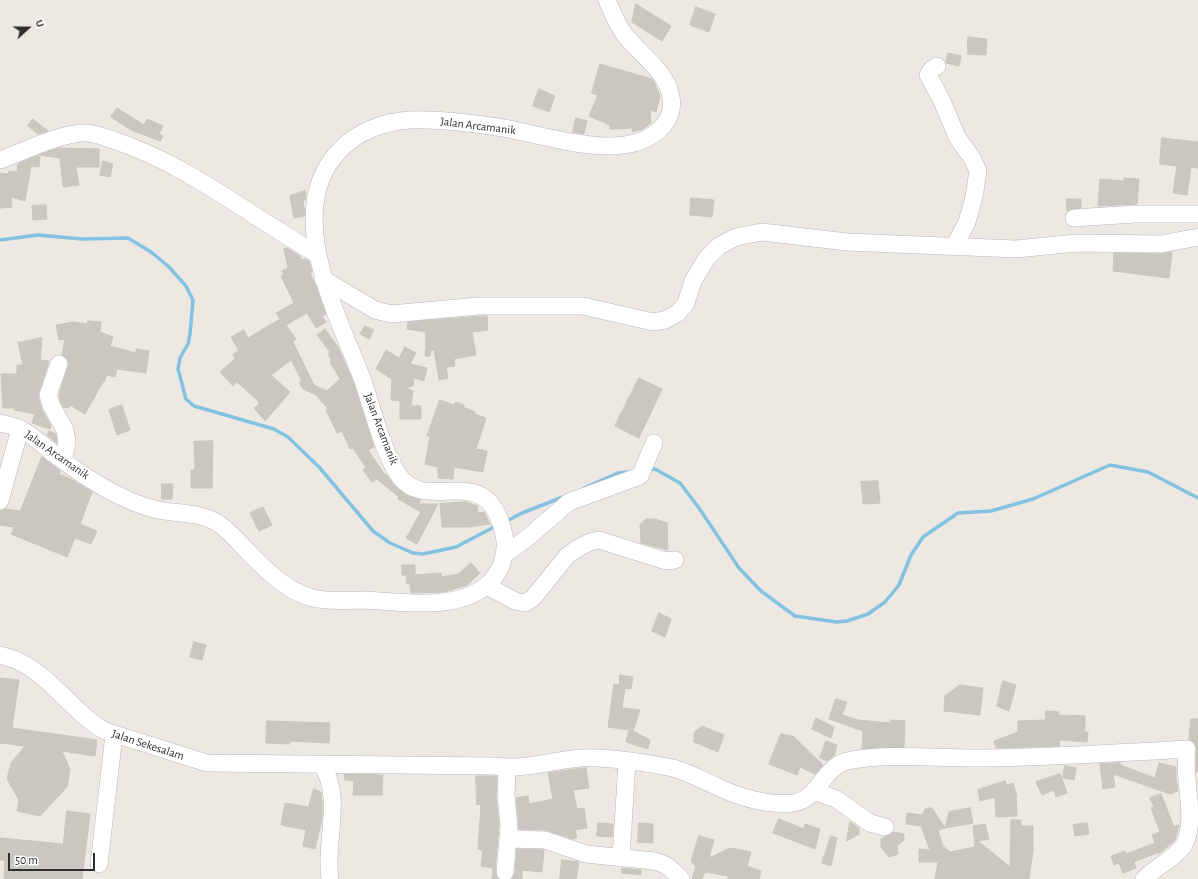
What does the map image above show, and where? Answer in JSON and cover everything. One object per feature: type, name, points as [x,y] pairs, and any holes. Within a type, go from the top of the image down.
[{"type":"street","name":"Jalan Arcamanik","points":[[0,423],[20,429],[63,461],[117,495],[156,509],[203,517],[219,524],[261,565],[292,591],[318,599],[451,602],[466,598],[487,586],[498,571],[505,554],[506,544],[498,514],[487,500],[477,493],[466,490],[447,491],[411,488],[400,477],[390,460],[356,362],[323,280],[317,254],[314,222],[321,180],[328,165],[344,146],[363,133],[378,126],[407,120],[437,121],[497,127],[582,143],[613,147],[631,144],[651,138],[665,125],[670,116],[672,106],[671,93],[662,74],[623,34],[613,16],[608,0]]},
{"type":"street","points":[[937,66],[931,70],[928,75],[942,101],[957,137],[972,158],[978,171],[974,196],[967,222],[954,247]]},
{"type":"street","points":[[0,160],[53,139],[82,133],[95,134],[134,146],[180,170],[317,254]]},
{"type":"street","points":[[1074,218],[1135,214],[1198,214]]},
{"type":"street","points":[[323,280],[375,310],[391,314],[479,306],[583,306],[653,322],[665,320],[678,312],[686,303],[693,281],[707,258],[719,246],[736,237],[762,232],[847,242],[1016,249],[1076,243],[1161,244],[1198,237]]},
{"type":"street","points":[[59,364],[48,395],[51,405],[66,430],[67,442],[63,461]]},
{"type":"street","points":[[0,501],[20,429]]},
{"type":"street","points":[[505,554],[526,539],[569,502],[640,476],[654,443]]},
{"type":"street","points":[[487,586],[515,601],[525,603],[533,598],[567,556],[578,548],[599,540],[666,561],[675,560]]},
{"type":"street","name":"Jalan Sekesalam","points":[[0,655],[18,660],[38,673],[93,724],[114,735],[207,763],[494,766],[508,768],[531,767],[558,761],[586,758],[674,768],[730,792],[762,800],[794,803],[804,799],[814,791]]},
{"type":"street","points":[[99,864],[114,735]]},
{"type":"street","points":[[885,827],[870,823],[859,817],[836,799],[814,791],[832,767],[850,760],[887,756],[984,758],[1193,750]]},
{"type":"street","points":[[1144,879],[1184,846],[1191,832],[1192,817],[1185,759],[1193,750]]},
{"type":"street","points":[[621,858],[627,762]]},
{"type":"street","points":[[321,764],[327,772],[330,787],[332,818],[328,862],[330,879]]},
{"type":"street","points":[[505,872],[508,839],[506,795],[508,768]]},
{"type":"street","points":[[508,839],[545,840],[586,854],[654,861],[665,864],[681,879]]},
{"type":"building","points":[[636,4],[671,26],[662,41],[632,22]]},
{"type":"building","points":[[696,7],[715,14],[709,32],[690,25]]},
{"type":"building","points":[[968,37],[987,39],[986,55],[968,54]]},
{"type":"building","points":[[948,53],[961,56],[959,66],[946,63]]},
{"type":"building","points":[[600,64],[652,79],[660,96],[656,112],[650,110],[651,123],[643,129],[632,132],[633,128],[610,129],[610,125],[589,116],[598,95],[592,93]]},
{"type":"building","points":[[539,89],[555,96],[549,112],[533,106]]},
{"type":"building","points":[[117,108],[144,125],[147,119],[163,126],[159,134],[163,136],[160,141],[131,130],[111,117]]},
{"type":"building","points":[[576,118],[587,121],[584,134],[573,132]]},
{"type":"building","points":[[33,119],[48,131],[38,134],[28,126]]},
{"type":"building","points":[[1162,138],[1198,142],[1198,168],[1191,167],[1187,195],[1173,193],[1177,166],[1160,164]]},
{"type":"building","points":[[59,148],[99,149],[99,167],[76,167],[79,185],[63,187],[60,158],[39,155]]},
{"type":"building","points":[[36,156],[40,157],[39,167],[31,166],[25,201],[11,197],[12,207],[0,208],[0,173],[8,174],[9,171],[17,172],[18,164]]},
{"type":"building","points":[[103,161],[113,164],[110,177],[100,175]]},
{"type":"building","points":[[1124,178],[1139,179],[1137,204],[1098,206],[1100,179],[1124,181]]},
{"type":"building","points":[[305,191],[306,197],[303,201],[305,216],[294,218],[290,196]]},
{"type":"building","points":[[691,198],[714,200],[712,217],[690,215]]},
{"type":"building","points":[[1067,199],[1081,199],[1081,208],[1067,211]]},
{"type":"building","points":[[46,205],[47,219],[33,220],[32,206]]},
{"type":"building","points":[[287,248],[300,256],[302,260],[305,259],[309,261],[312,272],[310,273],[326,314],[322,316],[326,322],[316,328],[307,313],[286,325],[296,339],[293,342],[314,385],[327,391],[340,379],[330,362],[332,361],[328,354],[330,352],[317,335],[325,329],[338,347],[354,384],[374,447],[368,450],[385,475],[386,474],[393,484],[406,495],[421,500],[418,504],[438,504],[417,544],[406,538],[421,512],[398,499],[399,497],[377,479],[372,482],[363,470],[366,468],[353,448],[350,449],[342,431],[337,433],[326,410],[328,409],[316,395],[303,389],[299,382],[302,381],[291,360],[271,375],[290,392],[265,421],[254,408],[259,404],[258,401],[237,382],[233,386],[220,372],[235,359],[233,354],[239,351],[231,337],[244,330],[248,338],[280,319],[276,313],[294,303],[281,276],[284,274],[282,271],[288,268],[284,249]]},
{"type":"building","points":[[1172,252],[1169,278],[1113,271],[1114,253],[1161,254]]},
{"type":"building","points":[[487,316],[488,330],[472,332],[476,355],[454,359],[455,366],[446,367],[448,378],[439,380],[434,350],[431,350],[430,356],[425,356],[426,332],[407,329],[408,322]]},
{"type":"building","points":[[88,321],[101,322],[100,332],[113,337],[110,346],[136,353],[136,349],[149,351],[146,373],[117,369],[115,377],[107,375],[85,414],[70,405],[68,408],[63,407],[60,401],[59,395],[69,363],[67,358],[62,355],[65,339],[59,340],[56,325],[74,322],[87,324]]},
{"type":"building","points":[[365,326],[374,330],[369,339],[360,334]]},
{"type":"building","points":[[42,338],[40,360],[49,361],[38,397],[42,410],[51,426],[50,429],[32,423],[35,414],[14,410],[15,408],[3,408],[1,374],[17,374],[17,365],[23,365],[18,343]]},
{"type":"building","points":[[405,347],[416,353],[410,364],[427,368],[424,381],[414,378],[413,386],[406,388],[413,391],[411,406],[421,406],[421,419],[400,419],[400,401],[391,400],[392,379],[376,369],[386,350],[399,358]]},
{"type":"building","points":[[639,378],[662,389],[639,438],[615,426]]},
{"type":"building","points":[[440,400],[454,405],[456,402],[464,405],[463,407],[486,418],[476,449],[487,451],[483,472],[454,467],[453,479],[438,478],[438,467],[425,464],[430,436],[427,436]]},
{"type":"building","points":[[122,405],[130,430],[117,435],[109,410]]},
{"type":"building","points":[[50,431],[56,434],[57,443],[47,435]]},
{"type":"building","points":[[213,441],[212,488],[191,488],[191,470],[195,470],[194,442]]},
{"type":"building","points":[[42,457],[60,471],[59,474],[71,479],[92,492],[80,524],[97,531],[91,544],[75,538],[67,557],[11,534],[14,527],[0,525],[0,511],[6,509],[20,511]]},
{"type":"building","points":[[878,481],[880,503],[863,504],[861,482]]},
{"type":"building","points":[[162,484],[173,484],[172,499],[162,499]]},
{"type":"building","points":[[466,502],[477,506],[478,513],[484,512],[490,524],[469,527],[442,527],[440,504]]},
{"type":"building","points":[[263,507],[272,525],[259,531],[250,513]]},
{"type":"building","points":[[646,519],[655,519],[667,523],[668,550],[641,543],[640,525]]},
{"type":"building","points":[[471,563],[480,573],[467,585],[444,592],[411,593],[410,584],[407,584],[406,575],[402,575],[402,565],[415,565],[415,575],[441,573],[442,577],[458,574]]},
{"type":"building","points":[[659,613],[671,619],[665,637],[652,631]]},
{"type":"building","points":[[194,642],[206,645],[202,660],[190,657]]},
{"type":"building","points":[[620,675],[633,677],[631,689],[625,688],[622,708],[640,710],[633,731],[650,740],[648,749],[626,742],[629,730],[608,727],[614,684],[619,685]]},
{"type":"building","points":[[0,678],[19,680],[12,728],[97,740],[95,756],[62,751],[70,769],[67,787],[40,816],[17,811],[19,800],[7,779],[11,763],[25,746],[0,743]]},
{"type":"building","points":[[1003,681],[1016,685],[1009,711],[997,706]]},
{"type":"building","points":[[960,685],[983,688],[980,715],[944,711],[945,696]]},
{"type":"building","points":[[836,699],[847,702],[842,715],[858,720],[890,723],[891,720],[905,721],[904,747],[862,749],[863,731],[829,719]]},
{"type":"building","points":[[1046,711],[1059,712],[1058,715],[1085,716],[1085,732],[1088,732],[1087,742],[1060,740],[1059,746],[996,748],[994,741],[1018,732],[1018,721],[1045,720]]},
{"type":"building","points":[[816,718],[834,727],[831,738],[812,729]]},
{"type":"building","points":[[1191,719],[1198,719],[1198,772],[1196,772],[1196,745],[1189,740]]},
{"type":"building","points":[[267,721],[330,723],[329,743],[290,741],[290,744],[266,743]]},
{"type":"building","points":[[702,726],[724,735],[718,752],[694,742],[694,733]]},
{"type":"building","points":[[781,734],[793,736],[823,765],[815,774],[800,767],[797,775],[769,764]]},
{"type":"building","points":[[826,741],[837,745],[834,756],[827,761],[820,758]]},
{"type":"building","points":[[1120,763],[1120,765],[1155,778],[1159,763],[1176,767],[1178,791],[1170,794],[1113,774],[1115,787],[1103,789],[1100,764]]},
{"type":"building","points":[[1065,766],[1076,768],[1074,780],[1063,778]]},
{"type":"building","points":[[586,768],[589,788],[573,790],[577,809],[584,808],[587,828],[575,830],[577,838],[573,839],[546,830],[519,829],[516,798],[528,796],[529,804],[553,799],[548,773]]},
{"type":"building","points":[[345,774],[383,775],[382,795],[353,795],[354,781],[345,780]]},
{"type":"building","points":[[1060,774],[1067,793],[1056,797],[1054,790],[1042,795],[1036,782]]},
{"type":"building","points":[[476,776],[497,776],[496,796],[499,826],[495,871],[498,879],[492,879],[493,868],[481,866],[483,851],[478,849],[481,804],[477,805]]},
{"type":"building","points":[[1005,781],[1007,785],[1013,783],[1017,796],[1017,816],[996,817],[995,797],[980,801],[978,790]]},
{"type":"building","points":[[314,789],[321,792],[322,805],[322,818],[315,849],[303,846],[306,830],[281,825],[285,803],[308,807]]},
{"type":"building","points":[[1161,794],[1174,827],[1179,825],[1175,840],[1159,854],[1159,852],[1134,862],[1136,868],[1123,873],[1119,863],[1114,865],[1111,856],[1125,851],[1126,854],[1155,843],[1152,835],[1160,832],[1151,808],[1154,807],[1150,798]]},
{"type":"building","points":[[932,808],[945,828],[938,830],[943,846],[950,852],[975,847],[973,826],[985,824],[989,839],[978,841],[1010,867],[1011,820],[1021,820],[1021,826],[1033,826],[1033,851],[1029,879],[935,879],[938,862],[919,862],[919,849],[930,850],[921,826],[906,824],[907,813],[922,815],[925,809]]},
{"type":"building","points":[[970,808],[973,823],[945,828],[949,812]]},
{"type":"building","points":[[67,811],[90,814],[82,879],[4,879],[5,860],[0,860],[0,838],[63,844]]},
{"type":"building","points":[[779,819],[804,829],[805,824],[820,829],[815,849],[773,833]]},
{"type":"building","points":[[850,822],[859,828],[859,834],[847,841]]},
{"type":"building","points":[[598,823],[613,824],[612,837],[597,836]]},
{"type":"building","points":[[639,823],[653,824],[653,843],[638,842]]},
{"type":"building","points":[[1087,823],[1089,834],[1075,836],[1073,825]]},
{"type":"building","points":[[894,832],[904,834],[904,840],[897,846],[898,854],[889,857],[881,847],[881,839]]},
{"type":"building","points":[[699,836],[714,840],[709,858],[730,848],[751,852],[747,866],[761,871],[759,879],[728,879],[728,876],[705,872],[702,879],[692,879],[696,866],[691,862]]},
{"type":"building","points":[[831,836],[837,838],[831,866],[822,863]]},
{"type":"building","points":[[517,849],[544,850],[542,872],[522,870],[522,879],[512,879],[515,873]]},
{"type":"building","points":[[562,860],[579,862],[576,879],[560,879]]},
{"type":"building","points":[[622,868],[641,870],[641,875],[622,873]]},
{"type":"waterway","points":[[0,240],[38,235],[82,239],[128,238],[151,252],[168,266],[186,286],[193,300],[188,344],[180,358],[178,369],[186,399],[194,406],[274,429],[288,437],[319,467],[373,531],[390,543],[413,553],[423,554],[456,547],[496,526]]},
{"type":"waterway","points":[[648,470],[655,469],[680,483],[699,508],[739,568],[761,591],[795,616],[837,622],[847,621],[868,614],[885,602],[899,585],[911,555],[923,537],[958,513],[991,511],[1033,499],[1110,465],[1148,472],[1198,498]]},
{"type":"waterway","points":[[584,488],[618,473],[628,472]]},
{"type":"waterway","points":[[505,522],[522,513],[563,497]]}]
